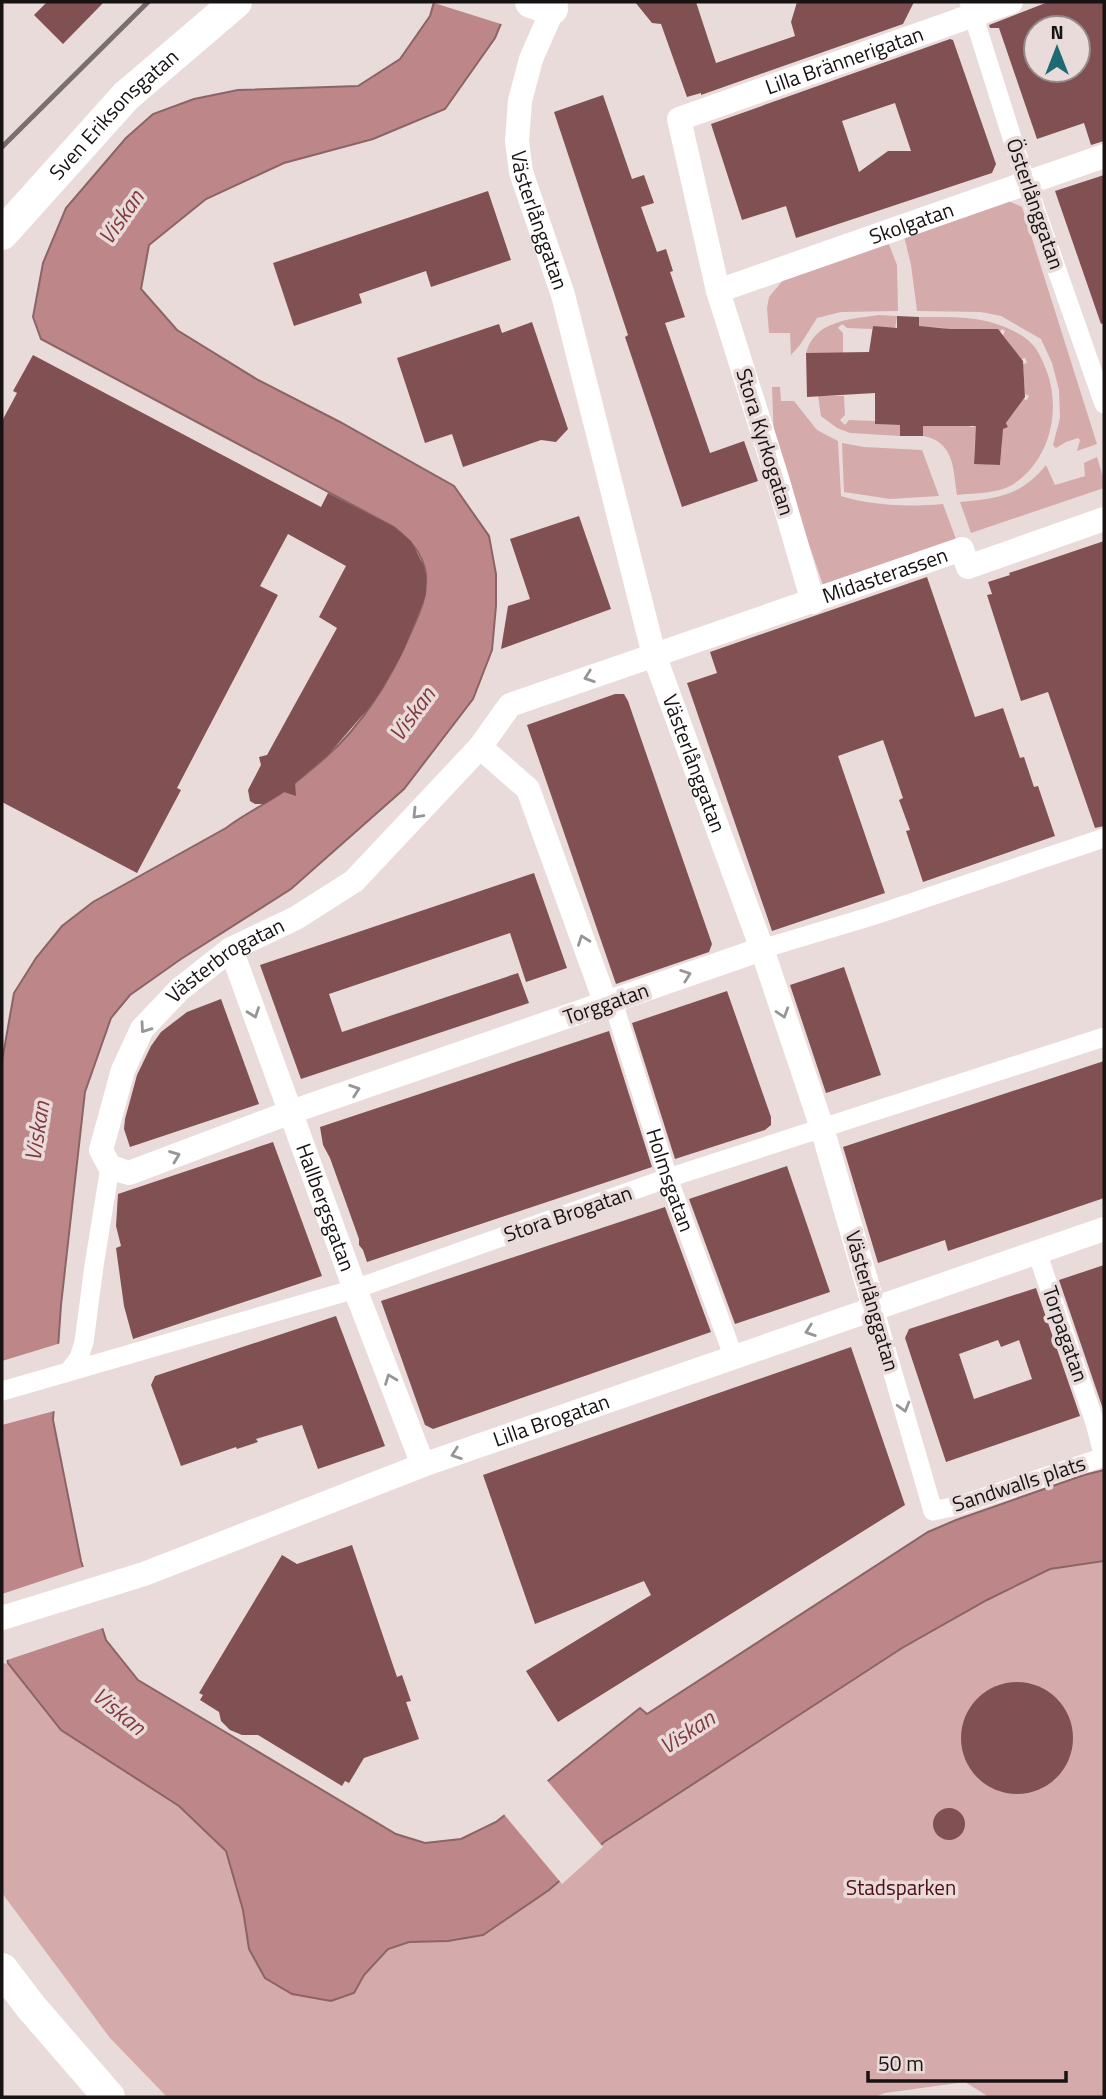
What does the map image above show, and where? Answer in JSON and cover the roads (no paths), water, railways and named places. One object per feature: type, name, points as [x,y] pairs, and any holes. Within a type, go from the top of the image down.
[{"type":"street","name":"Sven Eriksonsgatan","points":[[2,234],[126,96],[236,2]]},
{"type":"street","name":"Lilla Brännerigatan","points":[[679,119],[972,8],[1011,2]]},
{"type":"street","name":"Västerlånggatan","points":[[546,4],[520,101],[517,141],[521,172],[563,295],[654,655],[762,948],[822,1128],[933,1511]]},
{"type":"street","name":"Österlånggatan","points":[[972,8],[1026,182],[1104,404]]},
{"type":"street","name":"Stora Kyrkogatan","points":[[679,119],[718,291],[813,601]]},
{"type":"street","name":"Skolgatan","points":[[718,291],[1104,156]]},
{"type":"street","name":"Midasterassen","points":[[813,601],[962,549],[968,568],[1104,519]]},
{"type":"street","points":[[654,655],[813,601]]},
{"type":"street","name":"Västerbrogatan","points":[[69,1371],[79,1358],[84,1342],[110,1167],[102,1150],[123,1070],[142,1029],[180,989],[231,948],[296,918],[354,881],[480,747],[510,705],[654,655]]},
{"type":"street","name":"Holmsgatan","points":[[480,747],[528,789],[610,1003],[668,1178],[734,1357]]},
{"type":"street","name":"Torggatan","points":[[110,1167],[129,1173],[291,1112],[762,948],[872,916],[1104,838]]},
{"type":"street","name":"Hallbergsgatan","points":[[231,948],[355,1289],[423,1465]]},
{"type":"street","name":"Stora Brogatan","points":[[69,1371],[355,1289],[668,1178],[1104,1037]]},
{"type":"street","name":"Lilla Brogatan","points":[[2,1618],[144,1574],[423,1465],[1104,1229]]},
{"type":"street","name":"Torpagatan","points":[[1037,1252],[1104,1457]]},
{"type":"street","points":[[2,1391],[69,1371]]},
{"type":"street","name":"Sandwalls plats","points":[[933,1511],[961,1505],[1104,1457]]},
{"type":"street","points":[[2,1969],[31,2007],[109,2097]]},
{"type":"water","name":"Viskan","points":[[434,2],[510,2],[495,38],[445,109],[373,139],[284,163],[206,199],[149,245],[141,289],[177,330],[258,380],[454,486],[489,536],[496,574],[496,606],[492,650],[473,699],[404,789],[291,889],[130,995],[111,1018],[85,1092],[61,1305],[53,1420],[81,1561],[106,1640],[138,1680],[396,1834],[425,1843],[461,1839],[496,1822],[640,1708],[647,1714],[928,1532],[956,1520],[1104,1470],[1104,1561],[1050,1569],[987,1600],[902,1648],[604,1842],[549,1890],[483,1935],[448,1941],[409,1942],[388,1949],[364,1975],[354,1993],[331,2001],[292,1994],[265,1978],[249,1949],[243,1910],[226,1851],[179,1806],[61,1730],[8,1663],[2,1630],[2,1061],[14,993],[36,958],[62,926],[93,902],[226,828],[280,794],[340,744],[376,698],[404,648],[423,603],[426,574],[415,548],[394,527],[41,339],[33,317],[43,263],[66,208],[126,138],[153,114],[194,99],[238,90],[358,86],[400,59],[430,16]]},
{"type":"railway","points":[[2,147],[148,2]]},
{"type":"park label","name":"Stadsparken","points":[[901,1888]]}]
